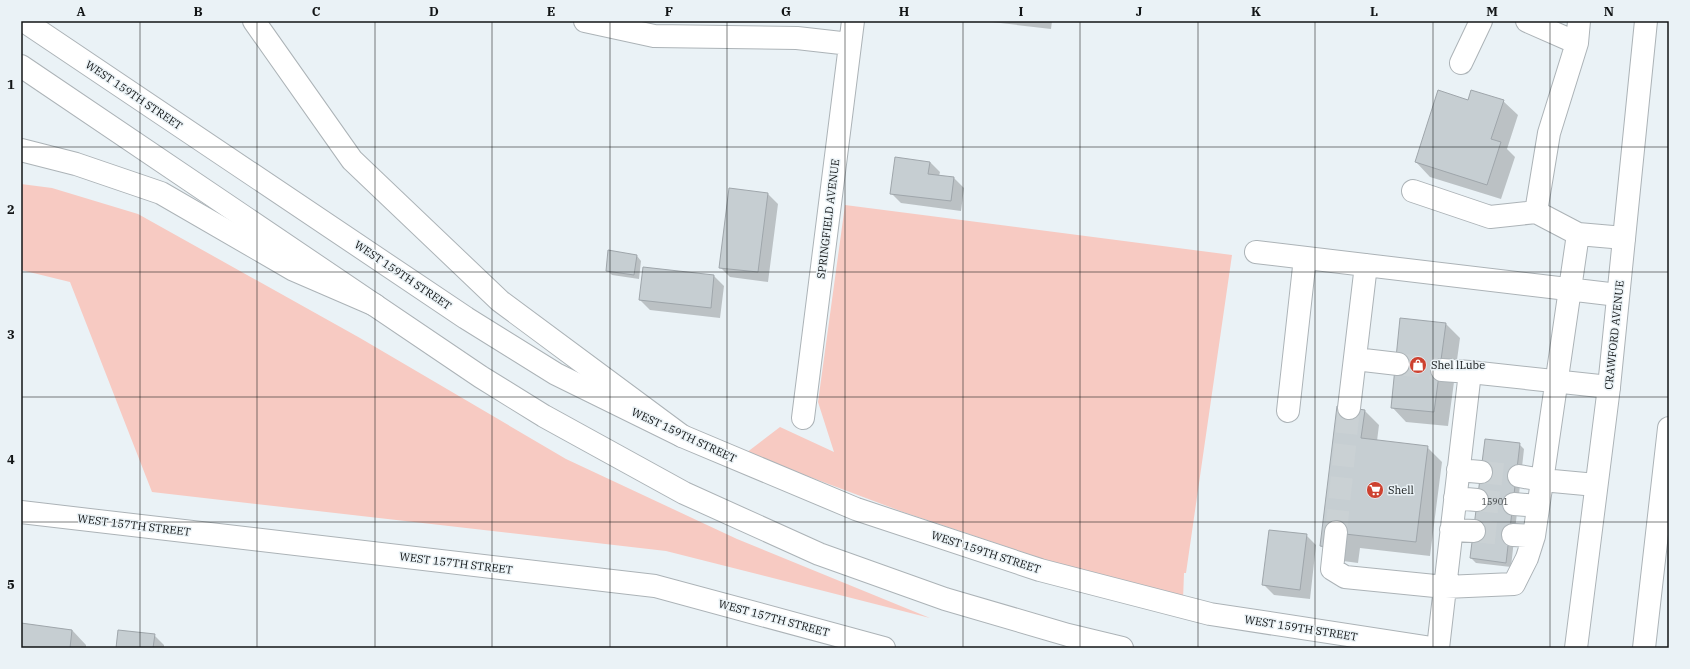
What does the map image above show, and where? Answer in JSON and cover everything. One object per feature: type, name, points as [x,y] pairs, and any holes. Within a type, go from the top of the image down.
[{"type":"main road","name":"WEST 159TH STREET","points":[[24,21],[466,318],[556,374],[682,436],[856,509],[1040,570],[1210,614],[1432,648]]},
{"type":"main road","points":[[254,21],[352,160],[500,301],[682,436]]},
{"type":"main road","points":[[585,21],[654,36],[797,38],[850,44]]},
{"type":"main road","name":"SPRINGFIELD AVENUE","points":[[803,418],[853,21]]},
{"type":"main road","points":[[1461,63],[1481,21]]},
{"type":"main road","points":[[1527,21],[1577,43]]},
{"type":"main road","points":[[1536,212],[1549,133],[1577,43],[1579,21]]},
{"type":"main road","name":"CRAWFORD AVENUE","points":[[1576,648],[1609,387],[1646,21]]},
{"type":"main road","points":[[21,66],[481,377],[544,416],[691,496],[819,554],[938,596],[1068,635],[1122,648]]},
{"type":"main road","points":[[21,150],[76,164],[161,193],[294,270],[375,305]]},
{"type":"main road","points":[[1413,191],[1490,217],[1536,212],[1578,234],[1624,238]]},
{"type":"main road","points":[[1336,532],[1332,568],[1345,577],[1445,587],[1514,584],[1527,558],[1524,535],[1538,506],[1558,382],[1578,234]]},
{"type":"main road","points":[[1256,252],[1618,295]]},
{"type":"main road","points":[[1288,411],[1305,258]]},
{"type":"main road","points":[[1350,408],[1366,265]]},
{"type":"main road","points":[[1355,359],[1398,364]]},
{"type":"main road","points":[[1442,370],[1609,387]]},
{"type":"main road","points":[[1438,648],[1470,372]]},
{"type":"main road","points":[[1644,648],[1669,428]]},
{"type":"main road","points":[[1458,470],[1481,472]]},
{"type":"main road","points":[[1519,476],[1542,480],[1596,484]]},
{"type":"main road","points":[[1455,498],[1477,500]]},
{"type":"main road","points":[[1514,504],[1538,506]]},
{"type":"main road","name":"WEST 157TH STREET","points":[[21,512],[655,586],[884,648]]},
{"type":"main road","points":[[1451,530],[1474,531]]},
{"type":"shaded area","points":[[21,184],[52,188],[138,214],[360,338],[566,459],[737,539],[930,618],[666,551],[152,492],[70,282],[21,270]]},
{"type":"shaded area","points":[[845,205],[1232,255],[1186,573],[1184,573],[1183,600],[1043,559],[903,512],[746,453],[780,427],[834,452],[818,402]]},
{"type":"building","points":[[1438,90],[1468,100],[1471,90],[1504,100],[1491,139],[1501,142],[1487,185],[1415,162]]},
{"type":"building","points":[[895,157],[930,162],[928,174],[954,177],[951,201],[890,194]]},
{"type":"building","points":[[729,188],[768,193],[758,272],[719,268]]},
{"type":"building","points":[[608,250],[637,255],[634,275],[606,271]]},
{"type":"building","points":[[643,267],[714,275],[711,308],[639,300]]},
{"type":"building","name":"Shel lLube","points":[[1400,318],[1446,323],[1434,412],[1391,408]]},
{"type":"building","name":"Shell","points":[[1337,406],[1365,410],[1361,438],[1428,446],[1416,542],[1345,534],[1344,549],[1320,546]]},
{"type":"building","points":[[1485,439],[1520,443],[1506,563],[1470,558]]},
{"type":"building","points":[[1269,530],[1307,534],[1300,590],[1262,585]]},
{"type":"building","points":[[21,623],[72,630],[70,648],[21,648]]},
{"type":"building","points":[[118,630],[155,634],[153,648],[116,648]]},
{"type":"tunnel","points":[[1398,364],[1442,370]]},
{"type":"tunnel","points":[[1336,532],[1349,408]]},
{"type":"tunnel","points":[[1481,472],[1519,476]]},
{"type":"tunnel","points":[[1477,500],[1514,504]]},
{"type":"tunnel","points":[[1474,531],[1513,535]]},
{"type":"place","name":"Shel lLube","points":[[1418,365]]},
{"type":"place","name":"Shell","points":[[1375,490]]}]
